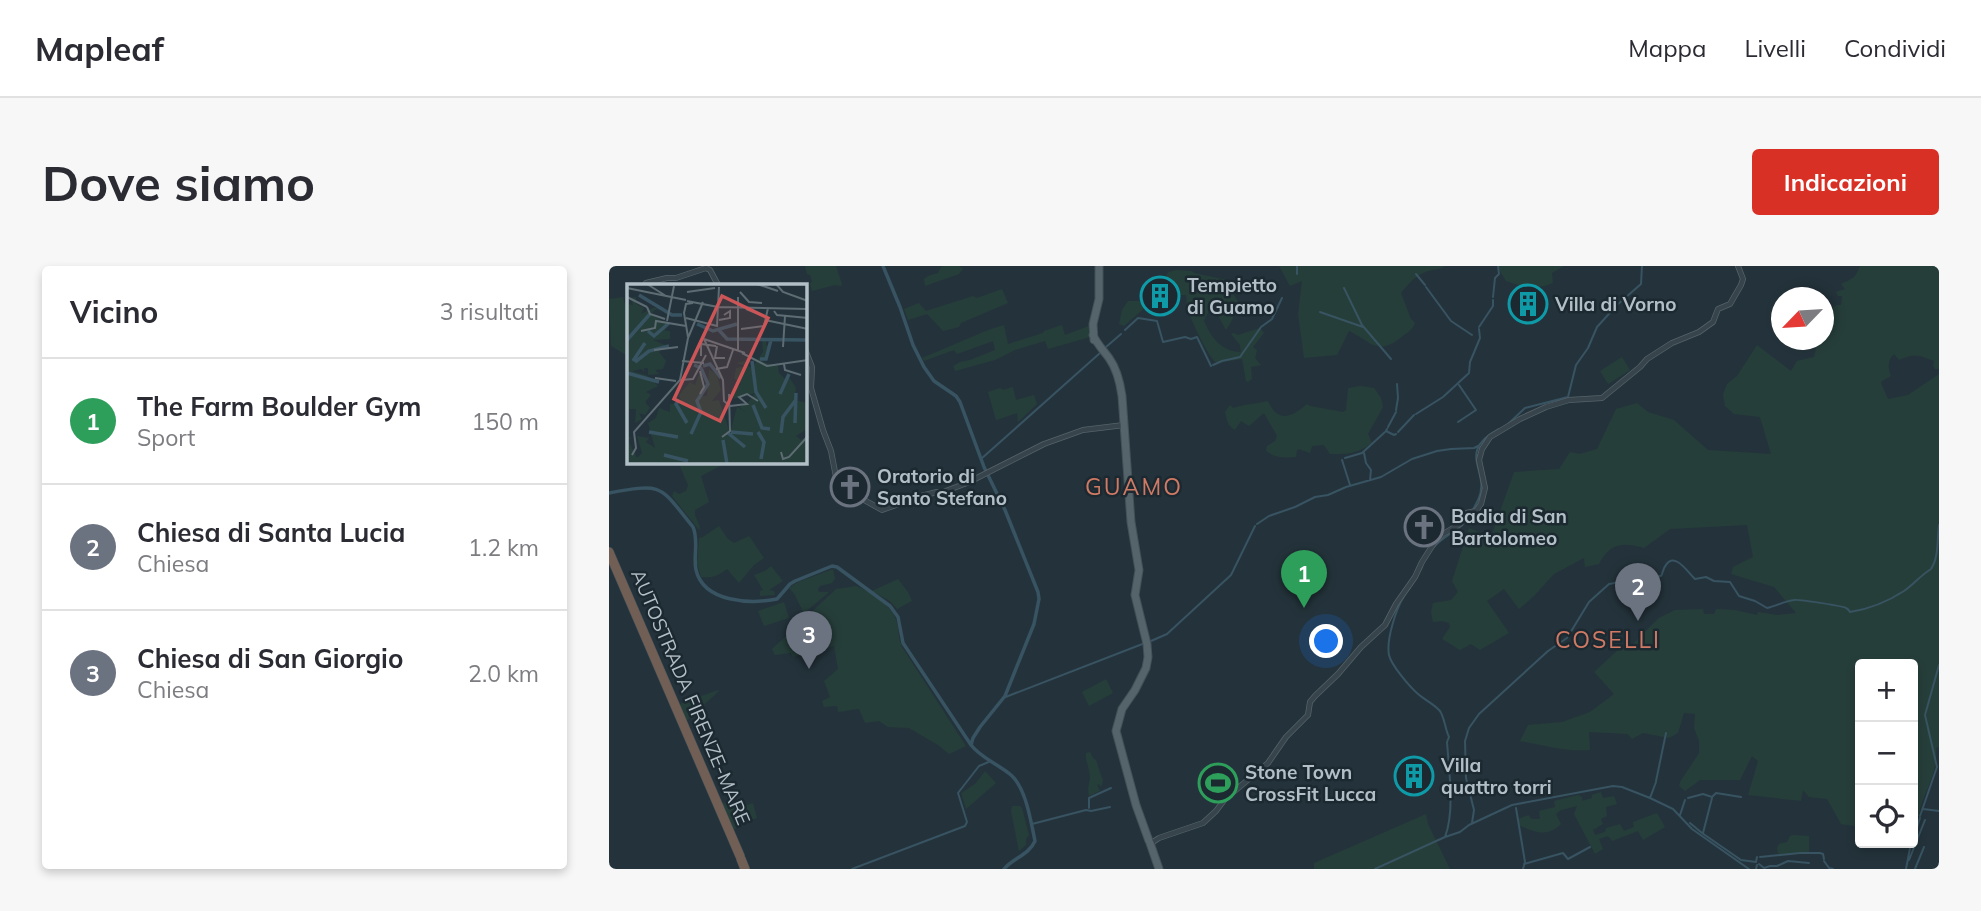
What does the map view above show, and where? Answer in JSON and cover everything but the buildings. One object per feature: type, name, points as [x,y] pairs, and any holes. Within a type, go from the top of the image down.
[{"type":"highway","name":"AUTOSTRADA FIRENZE-MARE","points":[[609,552],[741,862]]},
{"type":"highway","name":"AUTOSTRADA FIRENZE-MARE","points":[[609,559],[741,862]]},
{"type":"main road","points":[[1099,266],[1099,299],[1093,322],[1093,335],[1113,365],[1119,381],[1131,522],[1139,570],[1135,595],[1147,643],[1148,663],[1122,709],[1116,731],[1136,805],[1152,841],[1159,869]]},
{"type":"street","points":[[1152,841],[1203,823],[1225,799],[1268,763],[1286,737],[1308,715],[1310,702],[1315,696],[1385,625],[1434,543],[1481,504],[1485,488],[1479,460],[1490,437],[1546,407],[1569,400],[1602,398],[1647,358],[1700,331],[1713,322],[1718,309],[1730,304],[1743,279],[1738,266]]},
{"type":"street","points":[[646,283],[676,278],[706,268],[717,284]]},
{"type":"street","points":[[807,354],[812,367],[811,388],[830,448],[837,482],[867,503],[884,510],[921,496],[948,491],[1044,444],[1083,430],[1124,425]]},
{"type":"green space","points":[[805,266],[836,266],[841,286],[812,291],[812,281]]},
{"type":"green space","points":[[959,266],[963,269],[959,274],[925,286],[924,279],[938,273],[941,267]]},
{"type":"green space","points":[[1279,266],[1445,266],[1420,275],[1401,293],[1415,323],[1399,339],[1391,344],[1378,346],[1349,331],[1337,355],[1304,358],[1298,314],[1302,281],[1290,286]]},
{"type":"green space","points":[[1497,266],[1564,266],[1552,273],[1553,283],[1535,287],[1506,281]]},
{"type":"green space","points":[[1860,266],[1939,266],[1939,369],[1935,369],[1934,361],[1924,357],[1913,356],[1899,360],[1894,354],[1889,365],[1891,376],[1881,383],[1888,399],[1908,395],[1939,374],[1939,748],[1936,749],[1933,775],[1919,816],[1918,659],[1855,659],[1855,826],[1841,824],[1827,799],[1809,797],[1803,790],[1801,801],[1748,795],[1758,761],[1752,756],[1740,780],[1700,780],[1685,791],[1679,786],[1680,782],[1699,753],[1699,741],[1694,728],[1695,714],[1684,713],[1678,733],[1669,738],[1643,733],[1632,739],[1628,734],[1589,732],[1590,750],[1563,749],[1520,741],[1528,725],[1562,722],[1590,712],[1614,694],[1594,672],[1620,648],[1628,649],[1659,618],[1675,610],[1703,609],[1704,614],[1714,614],[1716,609],[1757,615],[1758,612],[1777,615],[1796,613],[1774,587],[1731,574],[1733,567],[1753,557],[1747,525],[1670,529],[1644,548],[1623,545],[1612,548],[1599,564],[1585,567],[1584,558],[1554,574],[1519,609],[1504,589],[1487,601],[1509,633],[1480,650],[1471,644],[1460,650],[1442,639],[1450,627],[1449,623],[1433,622],[1431,612],[1433,603],[1451,600],[1458,592],[1452,581],[1469,528],[1491,537],[1514,472],[1559,469],[1570,452],[1580,454],[1597,449],[1616,409],[1637,403],[1648,412],[1674,420],[1708,450],[1771,454],[1760,417],[1734,414],[1725,406],[1723,394],[1727,384],[1737,376],[1757,345],[1791,371],[1797,361],[1814,357],[1816,350],[1834,350],[1834,307],[1841,305],[1842,296],[1838,296],[1836,292],[1845,289],[1841,284],[1857,273]]},
{"type":"green space","points":[[1177,270],[1227,280],[1238,301],[1231,323],[1226,330],[1215,310],[1209,311],[1204,320],[1209,332],[1222,346],[1241,352],[1240,345],[1231,334],[1238,335],[1260,328],[1264,333],[1253,347],[1257,350],[1255,358],[1261,365],[1251,367],[1252,379],[1248,382],[1242,359],[1217,363],[1214,361],[1188,312],[1186,295],[1164,294],[1163,283],[1168,272]]},
{"type":"green space","points":[[1153,283],[1162,283],[1157,297],[1124,326],[1119,324],[1122,310],[1128,301],[1140,301],[1142,293],[1152,291]]},
{"type":"green space","points":[[1002,289],[1008,303],[961,323],[959,327],[943,331],[927,314],[908,320],[904,309],[919,303],[926,311]]},
{"type":"green space","points":[[623,297],[627,311],[627,355],[611,346],[609,299]]},
{"type":"green space","points":[[1004,325],[1008,344],[1062,325],[1065,335],[1089,326],[1090,337],[1048,349],[1045,341],[1015,350],[995,360],[955,371],[953,366],[960,362],[995,350],[993,341],[957,354],[954,350],[924,361],[922,358],[988,330]]},
{"type":"green space","points":[[1622,357],[1630,370],[1608,384],[1600,371]]},
{"type":"green space","points":[[1013,387],[1016,400],[1034,395],[1037,404],[1018,422],[1017,413],[996,420],[988,392]]},
{"type":"green space","points":[[1348,388],[1374,388],[1383,407],[1368,434],[1372,443],[1353,453],[1330,454],[1324,445],[1312,446],[1310,453],[1299,449],[1296,457],[1276,456],[1266,451],[1267,446],[1275,441],[1277,436],[1264,413],[1249,426],[1241,421],[1235,430],[1229,424],[1225,412],[1230,405],[1233,408],[1268,401],[1276,413],[1286,416],[1307,404],[1343,412],[1346,410]]},
{"type":"green space","points":[[679,464],[724,464],[701,476],[709,502],[695,510],[699,530],[672,496],[674,491],[679,494],[686,491],[688,485]]},
{"type":"green space","points":[[719,526],[734,543],[749,536],[764,558],[754,565],[739,583],[727,569],[715,576],[701,577],[697,563],[699,538]]},
{"type":"green space","points":[[771,566],[783,581],[769,590],[774,591],[775,595],[760,596],[760,591],[763,590],[754,575]]},
{"type":"green space","points":[[833,569],[835,579],[832,583],[818,589],[819,592],[829,592],[795,621],[791,617],[803,612],[789,588]]},
{"type":"green space","points":[[898,579],[912,601],[897,609],[890,601],[872,591]]},
{"type":"green space","points":[[856,586],[874,596],[891,611],[904,650],[966,746],[949,754],[909,728],[888,727],[879,721],[865,723],[859,709],[838,712],[837,706],[824,707],[822,701],[830,697],[824,681],[838,669],[834,646],[809,653],[812,665],[809,665],[805,654],[793,657],[791,653],[775,655],[772,649],[836,589]]},
{"type":"green space","points":[[784,602],[789,618],[764,626],[758,611]]},
{"type":"green space","points":[[1106,679],[1113,693],[1089,706],[1082,692]]},
{"type":"green space","points":[[718,690],[685,722],[678,707],[682,703]]},
{"type":"green space","points":[[1090,752],[1096,760],[1103,781],[1101,787],[1097,785],[1100,791],[1089,796],[1090,775],[1086,753]]},
{"type":"green space","points":[[985,771],[996,783],[966,809],[961,793],[975,784]]},
{"type":"green space","points":[[1601,792],[1603,798],[1614,796],[1617,804],[1606,807],[1607,816],[1601,819],[1603,824],[1593,830],[1595,835],[1620,824],[1624,831],[1634,827],[1633,822],[1657,813],[1665,827],[1643,840],[1638,831],[1612,841],[1608,836],[1599,839],[1603,849],[1595,854],[1574,814],[1577,806],[1556,814],[1561,824],[1550,831],[1536,831],[1518,825],[1518,819],[1529,815],[1531,819],[1540,819],[1539,811],[1555,807],[1554,801],[1578,795],[1582,797],[1582,801]]},
{"type":"green space","points":[[731,800],[735,809],[753,803],[757,818],[739,824],[733,830],[721,804]]},
{"type":"green space","points":[[1012,806],[1022,808],[1029,835],[1026,845],[1019,851],[1011,811]]},
{"type":"green space","points":[[1426,814],[1428,824],[1450,869],[1314,869],[1314,863]]},
{"type":"green space","points":[[1790,836],[1809,836],[1809,853],[1778,853],[1779,844],[1787,842]]},
{"type":"waterway","points":[[883,266],[924,367],[934,381],[956,396],[960,402],[984,467],[1005,510],[1038,592],[1034,624],[1005,696],[980,727],[971,745]]},
{"type":"waterway","points":[[1297,266],[1297,274]]},
{"type":"waterway","points":[[1493,297],[1495,278],[1499,274],[1498,266]]},
{"type":"waterway","points":[[1507,425],[1525,408],[1568,397],[1576,365],[1588,348],[1597,327],[1641,284],[1642,266]]},
{"type":"waterway","points":[[1416,274],[1425,285]]},
{"type":"waterway","points":[[1426,287],[1451,321],[1472,335]]},
{"type":"waterway","points":[[1344,288],[1362,325],[1391,359]]},
{"type":"waterway","points":[[1213,365],[1240,357],[1261,327],[1272,319],[1282,298]]},
{"type":"waterway","points":[[1479,327],[1493,306],[1493,300]]},
{"type":"waterway","points":[[1320,312],[1363,327]]},
{"type":"waterway","points":[[1125,330],[1138,318],[1157,321],[1163,342],[1197,337],[1211,366]]},
{"type":"waterway","points":[[1416,414],[1443,397],[1469,373],[1470,362],[1480,338],[1479,329]]},
{"type":"waterway","points":[[1106,347],[1121,334]]},
{"type":"waterway","points":[[981,459],[1100,353]]},
{"type":"waterway","points":[[1396,410],[1397,384]]},
{"type":"waterway","points":[[1458,422],[1476,410],[1459,385]]},
{"type":"waterway","points":[[1388,427],[1396,412]]},
{"type":"waterway","points":[[1398,432],[1414,415]]},
{"type":"waterway","points":[[1387,429],[1386,431],[1396,434]]},
{"type":"waterway","points":[[1434,547],[1463,524],[1473,510],[1481,490],[1476,454],[1486,438],[1499,429]]},
{"type":"waterway","points":[[1345,458],[1362,453],[1385,432]]},
{"type":"waterway","points":[[1257,524],[1269,516],[1315,497],[1381,477],[1412,459],[1437,451],[1478,446]]},
{"type":"waterway","points":[[1364,453],[1371,470],[1370,480]]},
{"type":"waterway","points":[[1342,460],[1350,485]]},
{"type":"waterway","points":[[609,493],[651,488],[666,495],[693,527],[696,538],[696,570],[708,589],[718,595],[742,601],[777,599],[790,584],[832,566],[890,606],[898,617],[903,643],[971,745],[1011,775],[1021,788],[1035,841],[1029,850],[1004,869]]},
{"type":"waterway","points":[[1472,823],[1474,810],[1466,778],[1465,741],[1469,728],[1479,714],[1548,651],[1567,638],[1589,602],[1609,584],[1639,575],[1661,576],[1665,566],[1673,561],[1682,565],[1695,579],[1706,577],[1714,581],[1730,582],[1739,596],[1767,608],[1797,600],[1843,607],[1850,612],[1857,611],[1898,595],[1931,569],[1937,554],[1939,525]]},
{"type":"waterway","points":[[1151,641],[1167,634],[1231,575],[1255,526]]},
{"type":"waterway","points":[[1409,589],[1422,567]]},
{"type":"waterway","points":[[1404,596],[1392,625],[1389,655],[1406,681],[1442,714],[1449,737],[1447,742],[1451,790],[1450,815],[1445,837]]},
{"type":"waterway","points":[[1003,698],[1145,643]]},
{"type":"waterway","points":[[1920,816],[1937,767],[1925,715],[1939,665]]},
{"type":"waterway","points":[[1656,781],[1666,733]]},
{"type":"waterway","points":[[852,869],[965,826],[967,822],[958,793],[979,766],[991,761]]},
{"type":"waterway","points":[[1650,798],[1656,782]]},
{"type":"waterway","points":[[1375,869],[1460,832],[1512,805],[1613,786],[1622,787],[1673,809],[1692,829],[1749,869]]},
{"type":"waterway","points":[[1089,808],[1089,798],[1111,788]]},
{"type":"waterway","points":[[1688,798],[1703,794],[1712,797],[1716,793],[1741,797]]},
{"type":"waterway","points":[[1703,833],[1712,798]]},
{"type":"waterway","points":[[1680,815],[1685,800]]},
{"type":"waterway","points":[[1032,824],[1086,810],[1110,807]]},
{"type":"waterway","points":[[1516,808],[1525,862],[1523,869]]},
{"type":"waterway","points":[[1923,809],[1939,811]]},
{"type":"waterway","points":[[1918,824],[1920,818]]},
{"type":"waterway","points":[[1909,860],[1925,820]]},
{"type":"waterway","points":[[1690,823],[1741,860],[1756,862],[1757,857]]},
{"type":"waterway","points":[[1524,864],[1563,853],[1568,859],[1590,847]]},
{"type":"waterway","points":[[1915,869],[1924,847]]},
{"type":"waterway","points":[[1906,869],[1910,848]]},
{"type":"waterway","points":[[1760,857],[1820,853],[1824,859]]},
{"type":"waterway","points":[[1759,864],[1764,868],[1788,861],[1809,863]]},
{"type":"waterway","points":[[1824,861],[1833,869]]},
{"type":"waterway","points":[[1756,869],[1757,865]]},
{"type":"place","name":"Tempietto di Guamo","points":[[1160,296]]},
{"type":"place","name":"Villa di Vorno","points":[[1528,304]]},
{"type":"place","name":"Oratorio di Santo Stefano","points":[[850,487]]},
{"type":"place","name":"Badia di San Bartolomeo","points":[[1424,527]]},
{"type":"place","name":"The Farm Boulder Gym","points":[[1304,608]]},
{"type":"place","name":"Chiesa di Santa Lucia","points":[[1638,621]]},
{"type":"place","name":"Chiesa di San Giorgio","points":[[809,669]]},
{"type":"place","name":"Villa quattro torri","points":[[1414,776]]},
{"type":"place","name":"Stone Town CrossFit Lucca","points":[[1218,783]]},
{"type":"district","name":"GUAMO","points":[[1134,487]]},
{"type":"district","name":"COSELLI","points":[[1608,640]]}]
